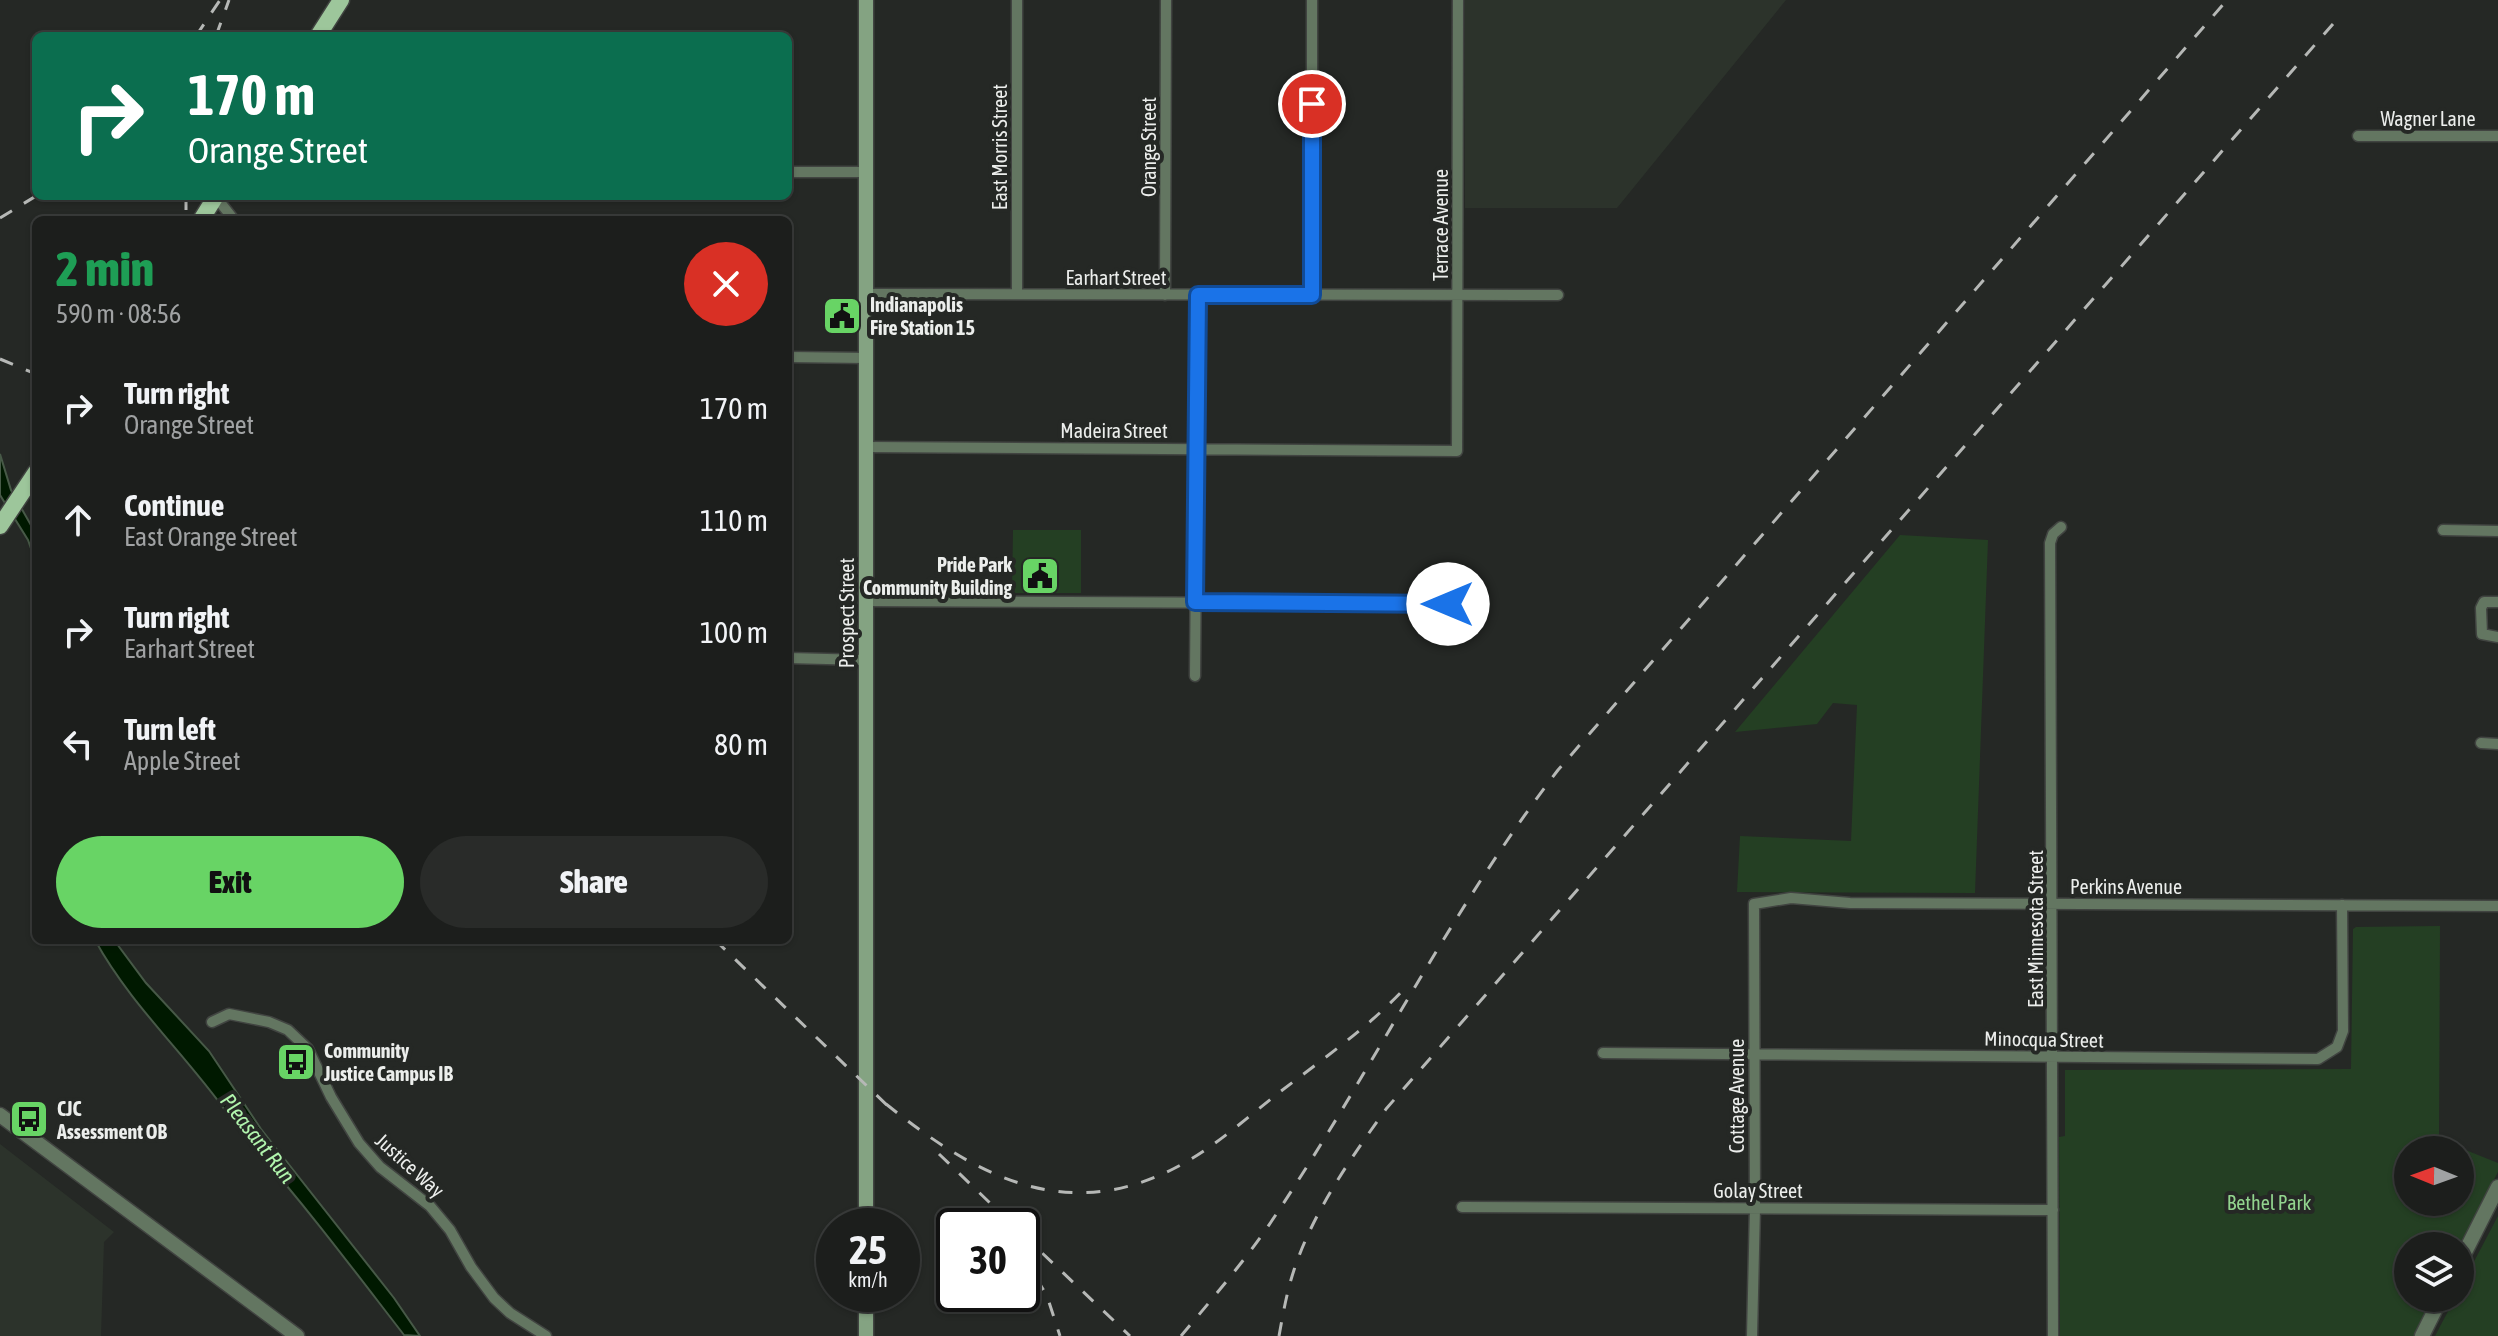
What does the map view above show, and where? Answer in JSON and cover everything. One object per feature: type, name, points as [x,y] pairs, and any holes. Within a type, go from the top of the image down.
[{"type":"main road","points":[[321,32],[341,0]]},
{"type":"main road","name":"Prospect Street","points":[[866,0],[866,1208]]},
{"type":"main road","points":[[0,526],[32,478]]},
{"type":"main road","points":[[866,1312],[866,1336]]},
{"type":"street","name":"East Morris Street","points":[[1017,0],[1017,294]]},
{"type":"street","name":"Orange Street","points":[[1165,295],[1166,0]]},
{"type":"street","points":[[1312,0],[1312,295]]},
{"type":"street","name":"Terrace Avenue","points":[[1457,451],[1458,0]]},
{"type":"street","name":"Wagner Lane","points":[[2358,136],[2498,136]]},
{"type":"street","points":[[792,172],[867,172]]},
{"type":"street","name":"Earhart Street","points":[[866,294],[1558,295]]},
{"type":"street","points":[[1195,676],[1198,295]]},
{"type":"street","points":[[792,357],[866,358]]},
{"type":"street","name":"Madeira Street","points":[[867,447],[1457,451]]},
{"type":"street","name":"East Minnesota Street","points":[[2053,1336],[2050,543],[2053,534],[2061,527]]},
{"type":"street","points":[[2443,530],[2498,531]]},
{"type":"street","points":[[866,601],[1448,604]]},
{"type":"street","points":[[2498,602],[2483,604],[2481,631],[2485,637],[2498,637]]},
{"type":"street","points":[[792,658],[866,660]]},
{"type":"street","points":[[2481,743],[2498,744]]},
{"type":"street","name":"Perkins Avenue","points":[[1754,904],[1791,898],[1850,903],[2498,906]]},
{"type":"street","name":"Cottage Avenue","points":[[1752,1336],[1755,1207],[1754,904]]},
{"type":"street","name":"Minocqua Street","points":[[1603,1053],[2314,1059],[2326,1056],[2337,1047],[2343,1031],[2342,905]]},
{"type":"street","name":"Justice Way","points":[[212,1022],[229,1014],[265,1021],[288,1030],[298,1039],[308,1049],[331,1097],[359,1143],[380,1167],[430,1206],[450,1230],[471,1267],[494,1298],[510,1313],[546,1336]]},
{"type":"street","points":[[0,1115],[297,1336]]},
{"type":"street","points":[[2474,1234],[2498,1187]]},
{"type":"street","name":"Golay Street","points":[[1462,1207],[2053,1210]]},
{"type":"street","points":[[2422,1336],[2434,1312]]},
{"type":"shaded area","points":[[1465,0],[1786,0],[1617,208],[1465,208]]},
{"type":"shaded area","points":[[0,1144],[114,1232],[104,1242],[101,1336],[0,1336]]},
{"type":"green space","points":[[1013,530],[1081,530],[1081,593],[1012,593]]},
{"type":"green space","points":[[1900,535],[1988,540],[1975,893],[1737,892],[1740,836],[1851,841],[1857,705],[1833,703],[1817,724],[1735,732]]},
{"type":"green space","name":"Bethel Park","points":[[2440,926],[2440,1136],[2394,1136],[2394,1216],[2474,1216],[2474,1153],[2498,1163],[2498,1172],[2466,1232],[2394,1232],[2394,1312],[2425,1312],[2414,1336],[2060,1336],[2059,1137],[2065,1136],[2065,1070],[2351,1069],[2353,929]]},
{"type":"green space","points":[[2498,1216],[2498,1336],[2435,1336],[2448,1312],[2474,1312],[2474,1261]]},
{"type":"water","points":[[0,454],[11,490],[32,527],[32,552],[28,540],[0,495]]},
{"type":"water","name":"Pleasant Run","points":[[97,944],[117,944],[146,983],[209,1051],[261,1129],[394,1298],[420,1336],[404,1335],[236,1121],[124,986]]},
{"type":"railway","points":[[199,32],[220,0]]},
{"type":"railway","points":[[217,32],[229,0]]},
{"type":"railway","points":[[1181,1336],[1271,1222],[1481,880],[1558,770],[2227,0]]},
{"type":"railway","points":[[1279,1336],[1292,1278],[1311,1227],[1386,1109],[2333,24]]},
{"type":"railway","points":[[0,218],[32,198]]},
{"type":"railway","points":[[186,200],[186,216]]},
{"type":"railway","points":[[0,359],[32,372]]},
{"type":"railway","points":[[719,944],[892,1110]]},
{"type":"railway","points":[[886,1104],[952,1151],[985,1170],[1020,1183],[1056,1191],[1093,1192],[1132,1185],[1173,1169],[1214,1144],[1360,1030],[1406,987]]},
{"type":"railway","points":[[939,1154],[995,1208]]},
{"type":"railway","points":[[1040,1251],[1130,1336]]},
{"type":"railway","points":[[1040,1284],[1060,1336]]},
{"type":"place","name":"Indianapolis Fire Station 15","points":[[842,316]]},
{"type":"place","name":"Pride Park Community Building","points":[[1040,576]]},
{"type":"place","name":"Community Justice Campus IB","points":[[296,1062]]},
{"type":"place","name":"CJC Assessment OB","points":[[29,1119]]},
{"type":"route","points":[[1312,104],[1312,295],[1198,295],[1195,602],[1448,604]]}]
